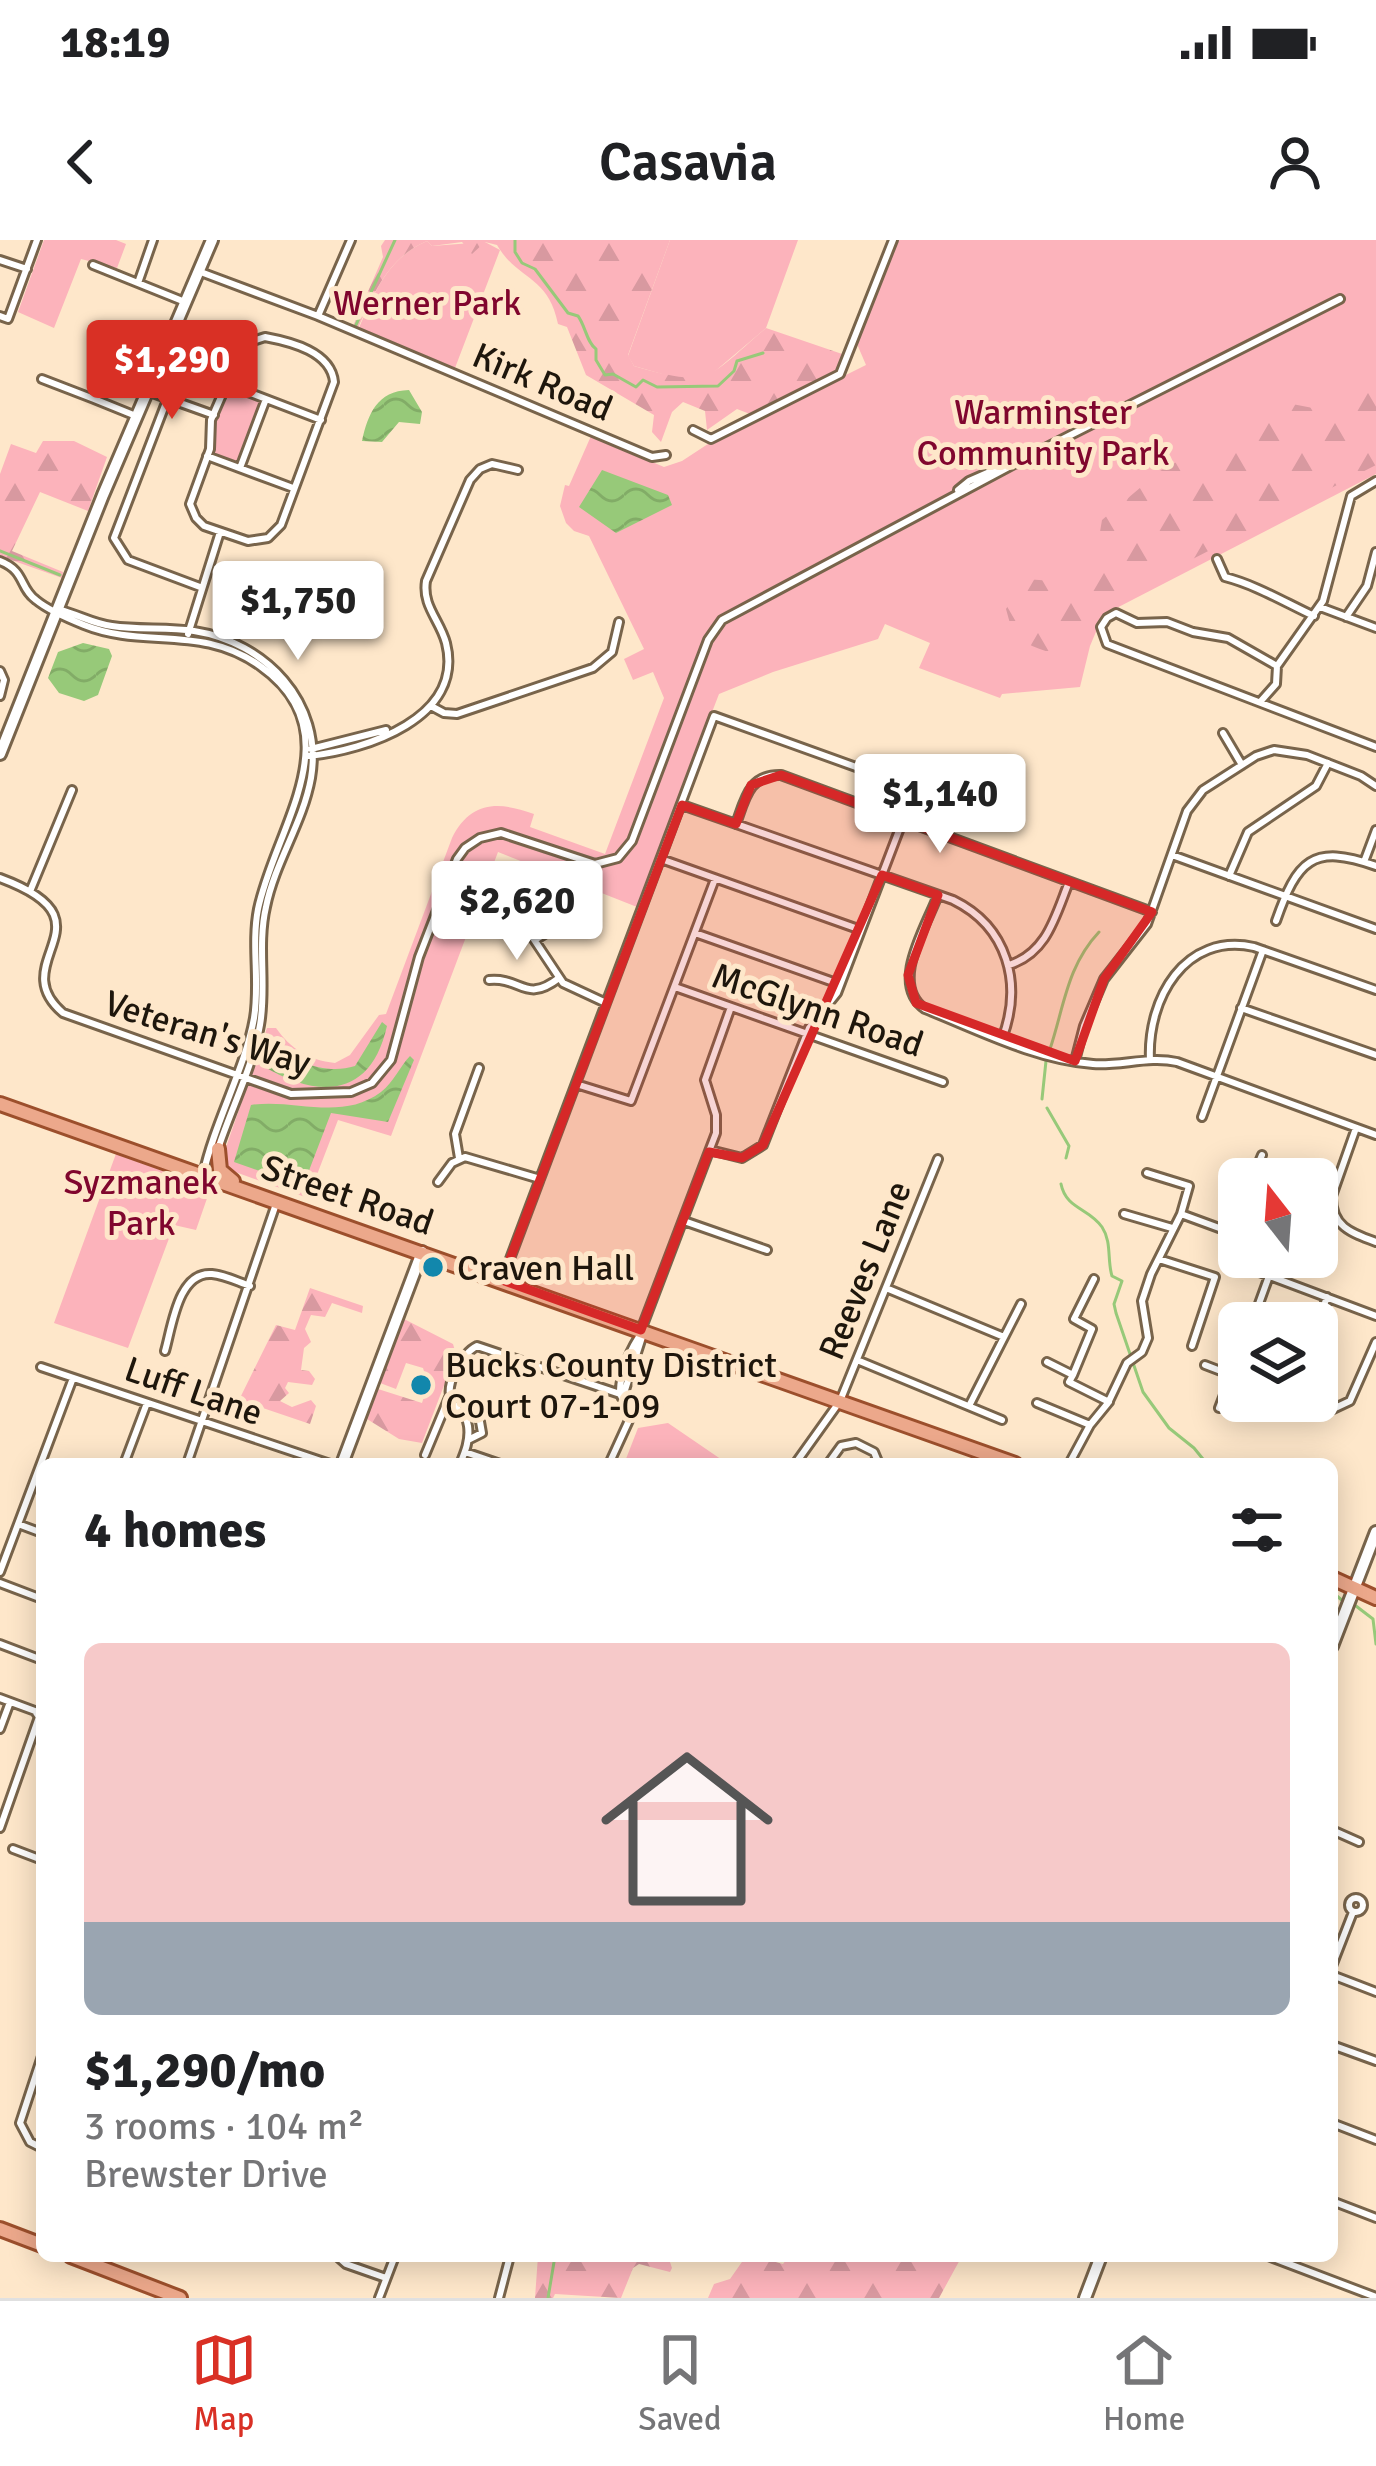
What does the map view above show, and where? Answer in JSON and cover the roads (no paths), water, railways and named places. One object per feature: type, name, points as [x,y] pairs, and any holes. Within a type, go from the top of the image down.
[{"type":"main road","points":[[0,754],[207,241]]},
{"type":"main road","name":"Street Road","points":[[0,1104],[999,1458]]},
{"type":"main road","points":[[218,1149],[220,1170],[249,1192]]},
{"type":"main road","points":[[344,1458],[422,1252]]},
{"type":"main road","points":[[1338,1631],[1376,1532]]},
{"type":"main road","points":[[1338,1581],[1376,1598]]},
{"type":"main road","points":[[0,2229],[36,2243]]},
{"type":"main road","points":[[85,2262],[159,2294],[180,2298]]},
{"type":"main road","points":[[1085,2298],[1099,2262]]},
{"type":"street","points":[[4,318],[37,240]]},
{"type":"street","points":[[138,283],[153,240]]},
{"type":"street","points":[[319,316],[351,240]]},
{"type":"street","points":[[693,430],[711,439],[840,374],[893,240]]},
{"type":"street","points":[[0,260],[27,269]]},
{"type":"street","points":[[93,265],[185,302]]},
{"type":"street","name":"Kirk Road","points":[[198,271],[319,316],[652,457],[666,455]]},
{"type":"street","name":"Veteran's Way","points":[[31,889],[46,901],[56,920],[44,979],[48,996],[60,1011],[304,1095],[348,1093],[378,1078],[393,1054],[419,957],[457,859],[474,841],[508,834],[590,864],[622,855],[632,841],[710,634],[727,616],[952,497],[969,481],[1035,453],[1340,299]]},
{"type":"street","points":[[261,338],[322,357],[331,366],[334,386],[281,525],[268,538],[254,542],[220,532],[198,521],[191,508],[214,415],[243,347],[261,338]]},
{"type":"street","points":[[94,399],[99,383],[94,359],[103,352],[116,347],[159,363]]},
{"type":"street","points":[[42,379],[136,416]]},
{"type":"street","points":[[227,384],[321,420]]},
{"type":"street","points":[[147,391],[214,415]]},
{"type":"street","points":[[240,468],[266,399]]},
{"type":"street","points":[[167,400],[114,538],[128,560],[200,587]]},
{"type":"street","points":[[207,456],[294,489]]},
{"type":"street","points":[[309,752],[352,748],[416,720],[431,706],[443,688],[448,662],[443,633],[425,598],[426,581],[472,476],[491,464],[518,470]]},
{"type":"street","points":[[1264,702],[1276,683],[1276,666],[1320,607],[1349,500],[1376,481]]},
{"type":"street","points":[[188,634],[220,532]]},
{"type":"street","points":[[1346,617],[1365,589],[1376,552]]},
{"type":"street","points":[[1216,559],[1225,577],[1252,584],[1314,616]]},
{"type":"street","points":[[0,561],[19,571],[34,599],[86,626],[113,633],[188,634],[237,652],[272,676],[296,710],[309,752],[306,797],[266,906],[262,1013],[203,1175]]},
{"type":"street","points":[[1320,607],[1376,628]]},
{"type":"street","points":[[1276,666],[1228,638],[1167,622],[1140,624],[1116,613],[1102,624],[1100,632],[1107,644],[1376,747]]},
{"type":"street","points":[[431,706],[457,714],[593,668],[612,652],[619,622]]},
{"type":"street","points":[[0,671],[4,680],[0,696]]},
{"type":"street","points":[[502,1280],[714,716],[945,799]]},
{"type":"street","points":[[1223,734],[1242,765]]},
{"type":"street","points":[[1075,1061],[1103,979],[1142,934],[1194,800],[1262,753],[1282,749],[1328,763],[1376,786]]},
{"type":"street","points":[[1229,876],[1248,832],[1316,786],[1328,763]]},
{"type":"street","points":[[736,824],[751,785],[772,774],[1151,912]]},
{"type":"street","points":[[0,878],[31,889],[71,790]]},
{"type":"street","points":[[682,805],[962,904],[997,938],[1009,965],[1013,999],[1002,1039]]},
{"type":"street","points":[[710,1150],[742,1158],[763,1145],[807,1034],[840,984],[903,820]]},
{"type":"street","points":[[1364,862],[1376,830]]},
{"type":"street","points":[[1276,921],[1296,873],[1317,858],[1337,854],[1376,866]]},
{"type":"street","points":[[1172,855],[1376,928]]},
{"type":"street","points":[[661,859],[861,930]]},
{"type":"street","points":[[576,1084],[628,1102],[635,1092],[715,879]]},
{"type":"street","points":[[1009,965],[1030,956],[1042,944],[1069,882]]},
{"type":"street","points":[[938,895],[908,974],[911,995],[925,1009],[1075,1061],[1173,1061],[1376,1135]]},
{"type":"street","points":[[535,940],[556,927],[568,902]]},
{"type":"street","points":[[500,908],[518,916],[559,978],[580,994],[606,1004]]},
{"type":"street","points":[[695,933],[840,984]]},
{"type":"street","points":[[1150,1060],[1150,1033],[1166,990],[1180,967],[1201,951],[1224,944],[1263,950],[1376,990]]},
{"type":"street","points":[[1202,1118],[1263,950]]},
{"type":"street","points":[[489,980],[501,979],[535,991],[559,978]]},
{"type":"street","name":"McGlynn Road","points":[[675,987],[943,1082]]},
{"type":"street","points":[[620,1394],[710,1150],[717,1120],[706,1075],[730,1007]]},
{"type":"street","points":[[1241,1008],[1376,1054]]},
{"type":"street","points":[[459,1158],[455,1134],[479,1068]]},
{"type":"street","points":[[203,1175],[218,1149],[239,1075]]},
{"type":"street","points":[[1356,1128],[1332,1207],[1346,1230],[1376,1242]]},
{"type":"street","points":[[438,1182],[459,1158],[476,1157],[539,1179]]},
{"type":"street","name":"Reeves Lane","points":[[800,1458],[840,1401],[938,1160]]},
{"type":"street","points":[[1072,1458],[1148,1338],[1142,1301],[1189,1186],[1147,1173]]},
{"type":"street","points":[[189,1458],[277,1201]]},
{"type":"street","points":[[1124,1214],[1172,1228]]},
{"type":"street","points":[[1181,1214],[1218,1228]]},
{"type":"street","points":[[685,1221],[767,1250]]},
{"type":"street","points":[[1159,1259],[1215,1277],[1192,1346]]},
{"type":"street","points":[[165,1351],[183,1292],[192,1280],[213,1274],[250,1286]]},
{"type":"street","points":[[1275,1278],[1376,1316]]},
{"type":"street","points":[[1094,1279],[1075,1319],[1092,1329],[1070,1382],[1109,1402]]},
{"type":"street","points":[[886,1288],[1004,1337]]},
{"type":"street","points":[[1325,1302],[1327,1297]]},
{"type":"street","points":[[969,1406],[1022,1304]]},
{"type":"street","points":[[1338,1407],[1351,1401],[1376,1342]]},
{"type":"street","points":[[425,1455],[463,1355],[477,1346],[620,1394],[631,1416],[612,1458]]},
{"type":"street","points":[[857,1360],[1002,1420]]},
{"type":"street","points":[[1047,1362],[1073,1375]]},
{"type":"street","points":[[1205,1366],[1218,1371]]},
{"type":"street","name":"Luff Lane","points":[[41,1367],[312,1458]]},
{"type":"street","points":[[43,1458],[73,1378]]},
{"type":"street","points":[[450,1395],[465,1414],[468,1440],[462,1458]]},
{"type":"street","points":[[126,1458],[147,1403]]},
{"type":"street","points":[[1037,1403],[1090,1425]]},
{"type":"street","points":[[465,1414],[479,1416],[483,1425],[482,1433],[468,1440]]},
{"type":"street","points":[[833,1458],[850,1443],[871,1449],[876,1458]]},
{"type":"street","points":[[465,1452],[482,1458]]},
{"type":"street","points":[[0,1572],[36,1476]]},
{"type":"street","points":[[18,1524],[36,1531]]},
{"type":"street","points":[[0,1583],[36,1597]]},
{"type":"street","points":[[0,1644],[36,1658]]},
{"type":"street","points":[[0,1698],[36,1713]]},
{"type":"street","points":[[0,1729],[10,1702]]},
{"type":"street","points":[[0,1825],[36,1720]]},
{"type":"street","points":[[1338,1833],[1359,1842]]},
{"type":"street","points":[[13,1850],[36,1858]]},
{"type":"street","points":[[1338,1953],[1353,1912]]},
{"type":"street","points":[[1338,1973],[1376,1992]]},
{"type":"street","points":[[1338,2047],[1376,2061]]},
{"type":"street","points":[[36,2074],[20,2123],[36,2145]]},
{"type":"street","points":[[1338,2125],[1376,2140]]},
{"type":"street","points":[[1338,2203],[1376,2218]]},
{"type":"street","points":[[344,2262],[386,2278]]},
{"type":"street","points":[[379,2298],[393,2262]]},
{"type":"street","points":[[499,2298],[510,2262]]},
{"type":"street","points":[[1284,2262],[1376,2297]]},
{"type":"water","points":[[409,390],[422,412],[420,424],[399,422],[382,442],[362,441],[367,422],[382,399]]},
{"type":"water","points":[[602,470],[668,495],[672,505],[616,533],[579,507]]},
{"type":"water","points":[[83,643],[109,649],[112,656],[98,695],[84,701],[59,693],[48,678],[58,652]]},
{"type":"water","points":[[382,1022],[387,1026],[369,1067],[340,1085],[304,1084],[263,1066],[269,1046],[275,1044],[312,1066],[355,1066]]},
{"type":"water","points":[[410,1056],[414,1060],[388,1122],[331,1113],[300,1185],[234,1162],[251,1105],[350,1106],[386,1088]]},
{"type":"waterway","points":[[355,327],[395,240]]},
{"type":"waterway","points":[[515,240],[522,263],[535,269],[568,313],[578,316],[605,375],[613,374],[636,387],[643,380],[657,387],[718,386],[734,371],[737,361],[763,353]]},
{"type":"waterway","points":[[0,551],[60,575]]},
{"type":"waterway","points":[[1050,1049],[1073,973],[1099,932]]},
{"type":"waterway","points":[[1042,1099],[1046,1061]]},
{"type":"waterway","points":[[1047,1108],[1069,1146],[1066,1158]]},
{"type":"waterway","points":[[1061,1184],[1068,1199],[1105,1233],[1112,1276],[1122,1281],[1114,1304],[1116,1313],[1143,1392],[1169,1428],[1202,1458]]},
{"type":"waterway","points":[[1338,1597],[1343,1601]]},
{"type":"waterway","points":[[1356,1606],[1373,1619],[1376,1644]]},
{"type":"waterway","points":[[548,2298],[554,2262]]},
{"type":"place","name":"Craven Hall","points":[[433,1267]]},
{"type":"place","name":"Bucks County District Court 07-1-09","points":[[421,1385]]},
{"type":"park label","name":"Werner Park","points":[[427,302]]},
{"type":"park label","name":"Warminster Community Park","points":[[1043,432]]},
{"type":"park label","name":"Syzmanek Park","points":[[141,1202]]}]
